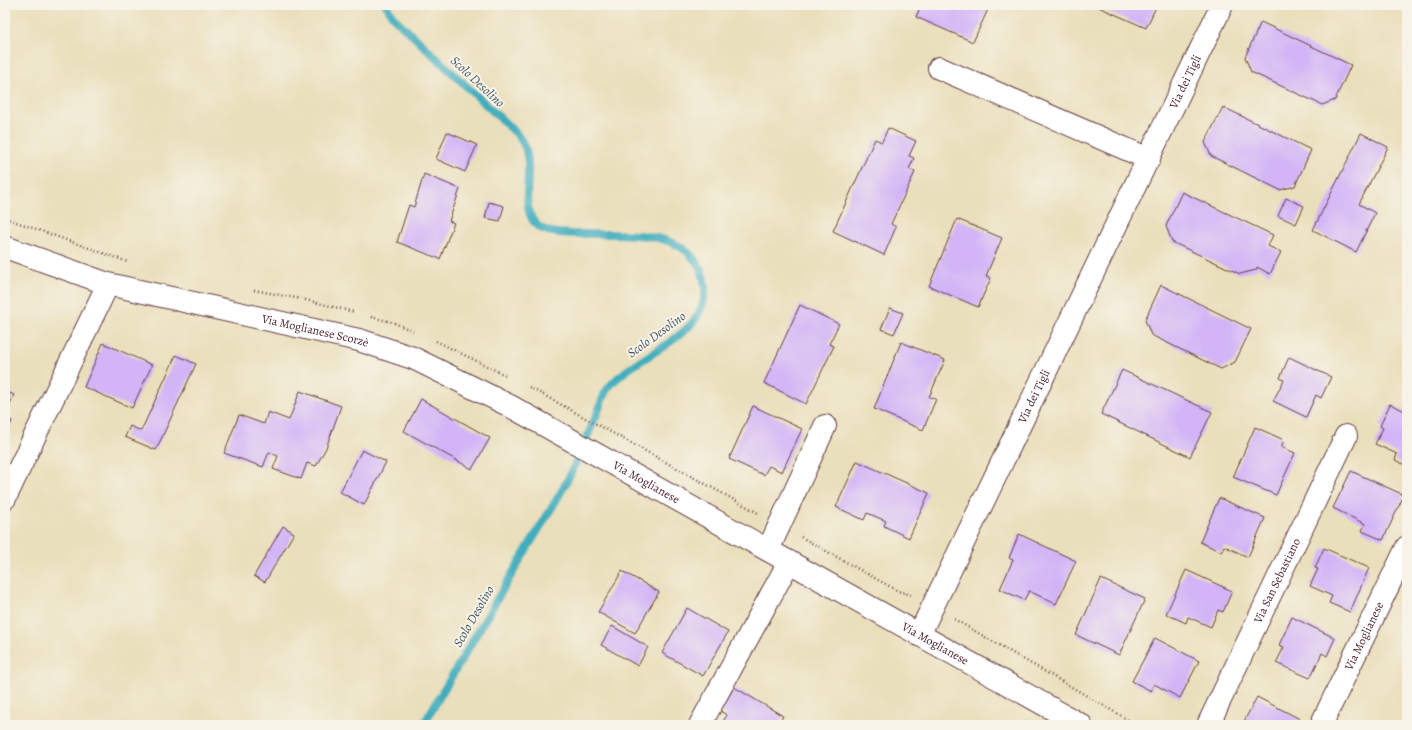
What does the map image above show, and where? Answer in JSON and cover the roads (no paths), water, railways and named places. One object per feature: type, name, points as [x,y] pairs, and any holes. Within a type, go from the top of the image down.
[{"type":"street","name":"Via dei Tigli","points":[[919,635],[1222,5]]},
{"type":"street","points":[[939,68],[1149,158]]},
{"type":"street","name":"Via Moglianese Scorzè","points":[[5,247],[108,284],[359,340],[406,356],[510,406],[608,460]]},
{"type":"street","points":[[5,498],[108,284]]},
{"type":"street","points":[[768,550],[825,426]]},
{"type":"street","name":"Via San Sebastiano","points":[[1208,725],[1346,436]]},
{"type":"street","name":"Via Moglianese","points":[[608,460],[1081,725]]},
{"type":"street","name":"Via Moglianese","points":[[1321,725],[1407,547]]},
{"type":"street","points":[[700,725],[789,562]]},
{"type":"waterway","name":"Scolo Desolino","points":[[386,5],[394,18],[516,133],[521,140],[525,147],[527,156],[528,207],[530,215],[539,227],[548,231],[559,233],[639,235],[671,242],[684,249],[695,260],[702,273],[705,287],[702,305],[694,321],[681,334],[633,366],[618,378],[606,391],[581,452],[565,485],[423,725]]}]
